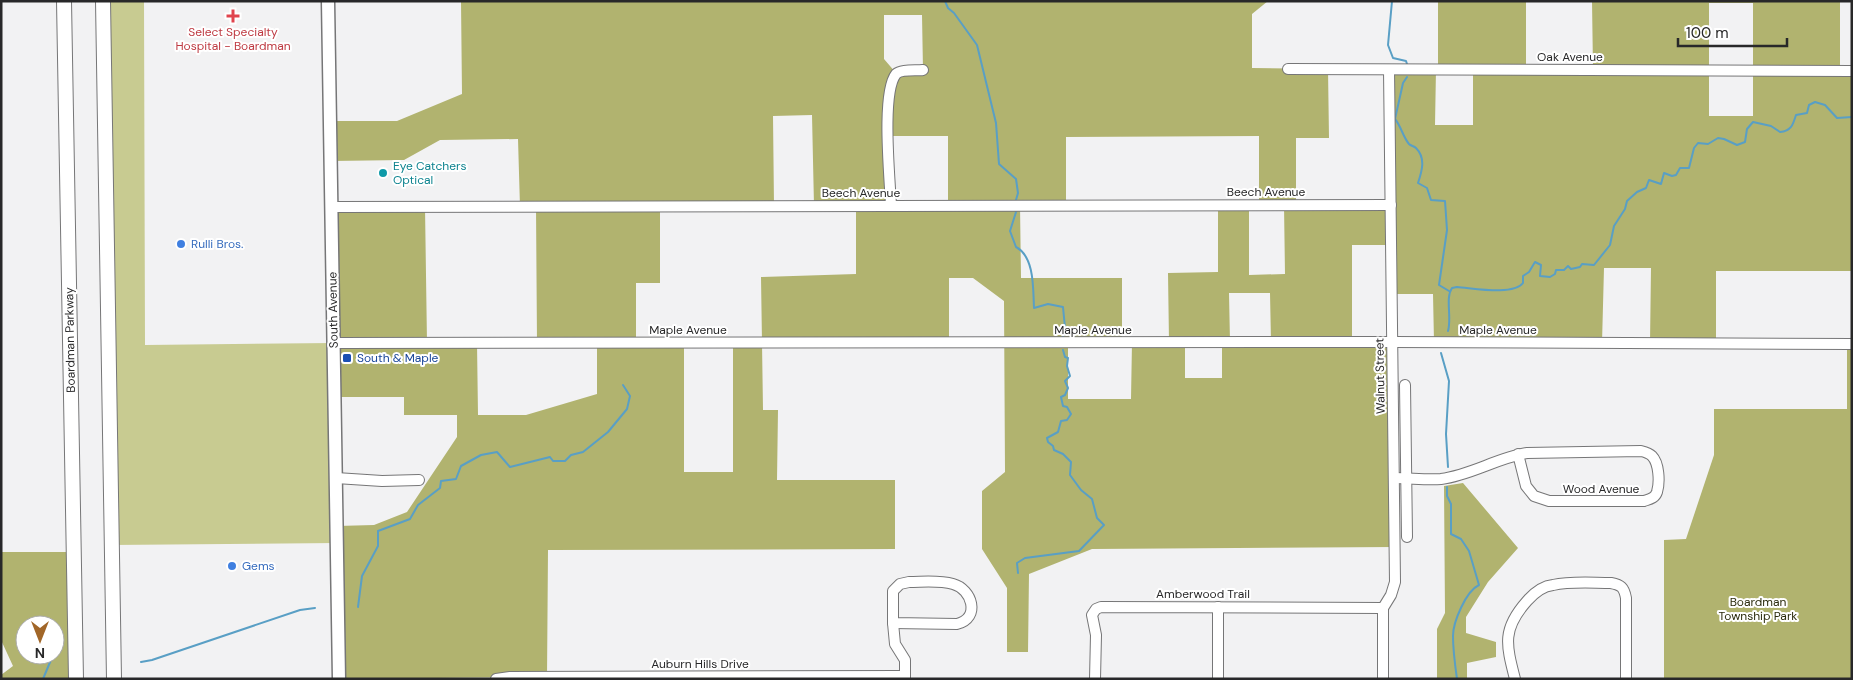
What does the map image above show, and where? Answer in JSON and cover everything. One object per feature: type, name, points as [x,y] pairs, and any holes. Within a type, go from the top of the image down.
[{"type":"highway","name":"Boardman Parkway","points":[[64,1],[76,679]]},
{"type":"highway","points":[[103,1],[114,679]]},
{"type":"main road","name":"South Avenue","points":[[328,1],[339,679]]},
{"type":"street","name":"Oak Avenue","points":[[1288,68],[1852,71]]},
{"type":"street","points":[[891,206],[889,91],[896,74],[922,70]]},
{"type":"street","name":"Walnut Street","points":[[1383,679],[1383,608],[1391,596],[1395,582],[1389,70]]},
{"type":"street","name":"Beech Avenue","points":[[331,208],[1391,205]]},
{"type":"street","name":"Maple Avenue","points":[[334,343],[1392,342],[1852,344]]},
{"type":"street","points":[[1404,385],[1407,538]]},
{"type":"street","name":"Wood Avenue","points":[[1394,478],[1441,479],[1518,454],[1641,451],[1650,454],[1655,460],[1658,470],[1657,493],[1652,498],[1644,501],[1549,501],[1534,496],[1526,486],[1518,454]]},
{"type":"street","points":[[336,478],[382,481],[420,480]]},
{"type":"street","points":[[893,623],[961,623],[970,615],[970,600],[964,590],[952,583],[909,582],[900,584],[893,591],[893,623],[895,644],[905,660],[905,678]]},
{"type":"street","points":[[1515,679],[1508,640],[1510,624],[1531,596],[1542,588],[1553,584],[1611,583],[1620,585],[1624,589],[1626,598],[1626,679]]},
{"type":"street","name":"Amberwood Trail","points":[[1095,679],[1096,635],[1092,615],[1096,609],[1101,607],[1372,606],[1383,608]]},
{"type":"street","points":[[1218,607],[1218,679]]},
{"type":"street","name":"Auburn Hills Drive","points":[[496,679],[510,677],[905,678]]},
{"type":"green space","points":[[103,1],[144,1],[145,345],[334,343],[337,543],[111,545]]},
{"type":"green space","points":[[461,1],[1268,1],[1252,14],[1252,68],[1328,69],[1329,138],[1296,138],[1296,204],[1391,205],[1389,70],[1436,69],[1435,125],[1473,125],[1473,69],[1438,69],[1438,1],[1526,1],[1526,69],[1593,69],[1592,1],[1852,1],[1840,2],[1840,71],[1852,71],[1852,271],[1716,271],[1716,343],[1650,343],[1651,268],[1604,268],[1602,343],[1434,342],[1433,294],[1392,294],[1391,245],[1352,245],[1352,342],[1392,342],[1395,547],[1092,549],[1029,574],[1028,652],[1007,652],[1007,588],[982,549],[982,491],[1005,472],[1004,301],[973,278],[949,278],[949,343],[762,343],[763,410],[778,410],[777,480],[895,480],[895,549],[548,550],[547,677],[339,679],[337,526],[374,525],[407,512],[457,437],[457,415],[404,415],[404,397],[334,397],[331,207],[425,207],[427,343],[477,343],[478,415],[526,415],[597,394],[597,343],[537,343],[536,207],[520,207],[518,139],[440,140],[404,160],[331,161],[330,121],[397,121],[462,94]],"holes":[[[1709,3],[1753,3],[1753,116],[1709,116]],[[884,15],[922,15],[923,70],[896,73],[884,59]],[[812,115],[814,206],[856,206],[856,274],[761,277],[762,343],[733,343],[733,472],[684,472],[684,343],[636,343],[636,283],[660,283],[660,206],[774,206],[773,116]],[[889,136],[948,136],[948,205],[891,206]],[[1259,136],[1259,205],[1284,205],[1285,274],[1249,275],[1249,205],[1218,205],[1218,272],[1168,273],[1169,342],[1132,342],[1131,399],[1068,399],[1068,342],[1122,342],[1122,278],[1021,278],[1020,205],[1066,205],[1066,137]],[[1229,293],[1270,293],[1271,342],[1230,342]],[[1222,342],[1222,378],[1185,378],[1185,343]]]},
{"type":"green space","name":"Boardman Township Park","points":[[1847,344],[1852,344],[1851,679],[1664,679],[1664,540],[1686,539],[1714,455],[1714,409],[1847,409]]},
{"type":"green space","points":[[1463,483],[1518,548],[1488,582],[1466,617],[1466,633],[1496,642],[1496,657],[1467,663],[1467,679],[1437,679],[1437,629],[1445,613],[1444,486]]},
{"type":"green space","points":[[1,552],[74,552],[76,679],[1,679],[1,675],[13,666],[1,640]]},
{"type":"waterway","points":[[945,1],[948,8],[954,13],[977,45],[996,123],[999,164],[1016,179],[1018,193],[1016,200]]},
{"type":"waterway","points":[[1392,1],[1388,45],[1393,58],[1406,61],[1407,64]]},
{"type":"waterway","points":[[1407,77],[1403,83],[1395,119],[1407,141],[1416,148],[1421,156],[1422,169],[1418,183],[1427,188],[1431,200],[1445,201],[1447,230],[1439,285],[1449,291]]},
{"type":"waterway","points":[[1448,331],[1449,297],[1452,288],[1502,290],[1518,287],[1523,283],[1523,276],[1529,272],[1535,262],[1541,265],[1540,276],[1550,277],[1555,274],[1556,270],[1564,270],[1568,266],[1571,269],[1580,267],[1582,264],[1594,265],[1610,245],[1614,226],[1625,209],[1627,201],[1637,192],[1646,188],[1649,180],[1661,184],[1664,173],[1672,176],[1676,175],[1680,168],[1689,168],[1694,148],[1698,143],[1708,144],[1718,138],[1737,145],[1745,142],[1747,129],[1753,122],[1771,126],[1780,132],[1787,130],[1791,127],[1796,115],[1807,113],[1809,105],[1815,102],[1825,105],[1837,118],[1852,117]]},
{"type":"waterway","points":[[1016,212],[1010,231],[1016,247],[1027,258],[1030,266],[1034,308],[1048,304],[1063,307],[1065,328],[1063,337]]},
{"type":"waterway","points":[[1018,573],[1017,563],[1025,558],[1079,551],[1104,525],[1097,518],[1092,499],[1081,490],[1070,475],[1071,462],[1063,454],[1054,450],[1047,438],[1058,432],[1061,421],[1067,420],[1071,414],[1067,407],[1063,406],[1061,397],[1065,395],[1068,388],[1065,381],[1070,376],[1067,366],[1068,358],[1065,357],[1063,350]]},
{"type":"waterway","points":[[1441,353],[1449,381],[1446,434],[1448,467]]},
{"type":"waterway","points":[[358,607],[362,576],[378,546],[378,531],[410,519],[418,505],[440,488],[441,481],[456,479],[461,466],[481,455],[497,452],[510,467],[550,457],[553,461],[565,461],[571,455],[583,452],[608,432],[627,409],[630,396],[623,385]]},
{"type":"waterway","points":[[1447,487],[1447,496],[1451,504],[1451,534],[1461,539],[1469,551],[1479,585],[1474,588],[1465,600],[1455,623],[1453,641],[1457,679]]},
{"type":"waterway","points":[[141,662],[152,660],[300,610],[315,608]]},
{"type":"waterway","points":[[43,679],[49,665]]},
{"type":"place","name":"Select Specialty Hospital - Boardman","points":[[233,16]]},
{"type":"place","name":"Eye Catchers Optical","points":[[383,173]]},
{"type":"place","name":"Rulli Bros.","points":[[181,244]]},
{"type":"place","name":"South & Maple","points":[[347,358]]},
{"type":"place","name":"Gems","points":[[232,566]]}]
